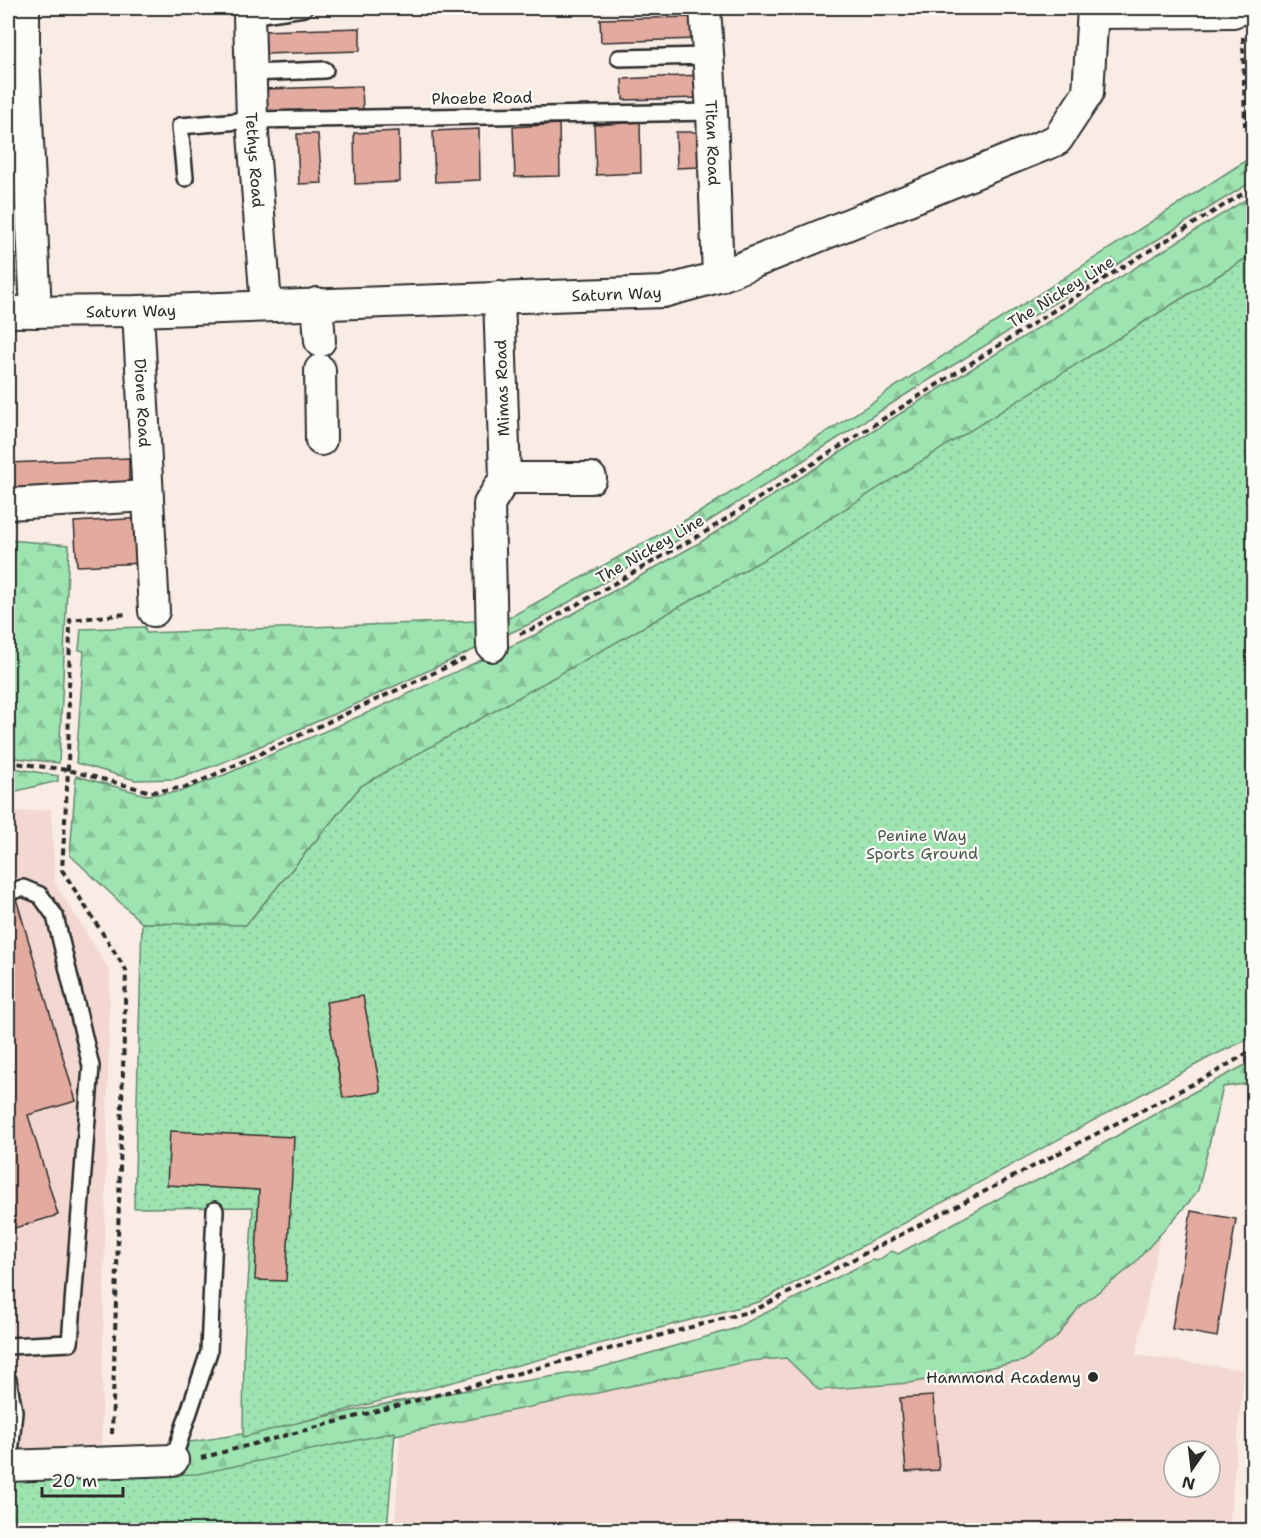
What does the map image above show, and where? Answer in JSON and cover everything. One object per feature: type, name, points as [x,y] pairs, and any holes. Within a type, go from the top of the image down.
[{"type":"street","points":[[22,312],[24,8]]},
{"type":"street","name":"Titan Road","points":[[705,8],[712,112],[718,277]]},
{"type":"street","points":[[1093,10],[1233,12],[1244,8]]},
{"type":"street","name":"Saturn Way","points":[[22,312],[663,292],[718,277],[1057,140],[1088,93],[1093,10]]},
{"type":"street","name":"Tethys Road","points":[[249,16],[252,120],[266,305]]},
{"type":"street","name":"Mimas Road","points":[[499,297],[504,478]]},
{"type":"street","points":[[317,303],[321,440]]},
{"type":"street","name":"Dione Road","points":[[138,310],[154,611]]},
{"type":"street","points":[[492,646],[489,504],[504,478],[591,478]]},
{"type":"street","points":[[8,504],[147,496]]},
{"type":"street","points":[[8,1466],[173,1460]]},
{"type":"lane","points":[[249,16],[304,8]]},
{"type":"lane","points":[[618,58],[708,56]]},
{"type":"lane","points":[[252,73],[325,70]]},
{"type":"lane","name":"Phoebe Road","points":[[185,178],[180,126],[252,120],[712,112]]},
{"type":"lane","points":[[8,892],[23,888],[40,895],[55,916],[92,1066],[70,1343],[8,1346]]},
{"type":"lane","points":[[173,1460],[209,1352],[215,1210]]},
{"type":"lane","points":[[8,1380],[14,1411],[8,1466]]},
{"type":"path","points":[[1244,8],[1245,126]]},
{"type":"path","name":"The Nickey Line","points":[[8,762],[68,770],[151,792],[188,787],[537,627],[707,531],[1116,270],[1254,187]]},
{"type":"path","points":[[68,770],[70,620],[154,611]]},
{"type":"path","points":[[173,1460],[197,1459],[755,1310],[1214,1073],[1254,1049]]},
{"type":"shaded area","points":[[51,809],[55,883],[110,971],[101,1450],[8,1452],[8,813]]},
{"type":"shaded area","name":"Hammond Academy","points":[[1160,1234],[1136,1355],[1244,1370],[1229,1530],[395,1530],[400,1433],[750,1361],[786,1358],[819,1390],[910,1383],[1023,1361],[1056,1338],[1080,1306],[1131,1267]]},
{"type":"green space","points":[[1253,156],[1253,181],[916,388],[692,532],[534,622],[332,715],[219,764],[175,779],[135,780],[76,763],[84,651],[79,650],[81,629],[145,627],[146,633],[505,620],[700,512]]},
{"type":"green space","points":[[1253,195],[1253,254],[768,558],[361,786],[246,925],[142,923],[70,855],[76,776],[146,795],[179,792],[367,713],[539,633],[699,543],[923,399]]},
{"type":"green space","name":"Penine Way Sports Ground","points":[[1253,254],[1253,1037],[1212,1056],[759,1302],[243,1437],[244,1345],[253,1207],[134,1208],[142,923],[246,925],[361,786],[768,557]]},
{"type":"green space","points":[[8,540],[69,545],[59,763],[8,757]]},
{"type":"green space","points":[[8,767],[58,776],[58,781],[8,793]]},
{"type":"green space","points":[[1253,1061],[1253,1083],[1223,1087],[1198,1190],[1190,1201],[1131,1267],[1080,1306],[1056,1338],[1023,1361],[910,1383],[819,1390],[786,1358],[750,1361],[117,1493],[94,1457],[242,1434],[394,1402],[592,1370],[733,1329],[872,1260],[877,1261],[892,1251],[898,1254],[1018,1188],[1043,1178],[1190,1094]]},
{"type":"green space","points":[[395,1432],[387,1530],[8,1530],[8,1479],[197,1474]]},
{"type":"building","points":[[697,17],[698,39],[601,42],[600,19]]},
{"type":"building","points":[[360,28],[360,51],[263,54],[261,31]]},
{"type":"building","points":[[700,75],[699,98],[623,100],[622,79]]},
{"type":"building","points":[[362,86],[363,110],[265,112],[263,89]]},
{"type":"building","points":[[640,122],[641,173],[596,175],[594,125]]},
{"type":"building","points":[[559,124],[560,176],[515,177],[513,127]]},
{"type":"building","points":[[479,129],[480,180],[435,182],[433,131]]},
{"type":"building","points":[[399,131],[400,182],[355,184],[354,133]]},
{"type":"building","points":[[676,132],[697,132],[698,167],[677,168]]},
{"type":"building","points":[[297,134],[318,134],[322,183],[299,184]]},
{"type":"building","points":[[129,458],[129,484],[8,488],[8,463]]},
{"type":"building","points":[[144,518],[145,563],[77,566],[74,522]]},
{"type":"building","points":[[15,895],[76,1101],[28,1115],[58,1215],[8,1230],[8,897]]},
{"type":"building","points":[[363,996],[381,1092],[343,1098],[326,1002]]},
{"type":"building","points":[[170,1131],[294,1137],[286,1281],[255,1280],[259,1190],[167,1185]]},
{"type":"building","points":[[1191,1211],[1236,1219],[1217,1337],[1172,1329]]},
{"type":"building","points":[[933,1396],[939,1470],[906,1472],[900,1398]]},
{"type":"place","name":"Hammond Academy","points":[[1093,1377]]}]
